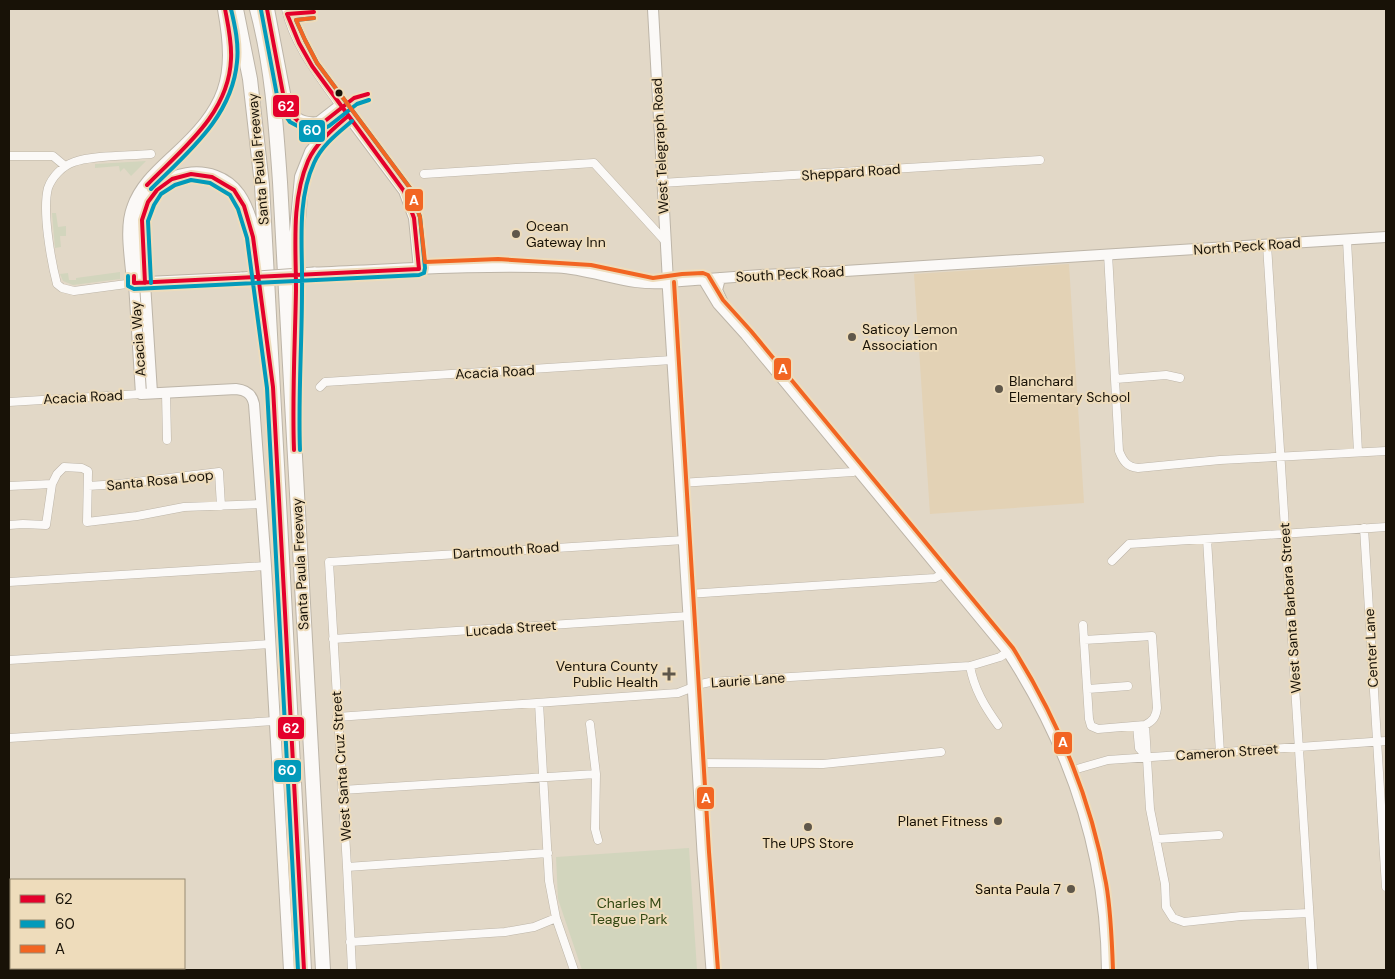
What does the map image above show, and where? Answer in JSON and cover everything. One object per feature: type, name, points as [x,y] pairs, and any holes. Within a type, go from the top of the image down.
[{"type":"highway","points":[[140,283],[131,219],[137,200],[152,179],[203,128],[218,107],[224,92],[231,60],[225,9]]},
{"type":"highway","name":"Santa Paula Freeway","points":[[236,9],[250,79],[262,185],[304,970]]},
{"type":"highway","name":"Santa Paula Freeway","points":[[257,9],[270,75],[276,128],[323,970]]},
{"type":"highway","points":[[267,9],[285,104],[290,114],[302,122],[319,124],[345,112]]},
{"type":"highway","points":[[293,421],[296,240],[300,188],[312,152],[345,112]]},
{"type":"highway","points":[[140,283],[144,209],[157,190],[172,179],[191,174],[198,174],[218,180],[234,190],[244,206],[253,237],[273,387]]},
{"type":"main road","name":"South Peck Road","points":[[140,283],[498,265],[590,271],[653,284],[668,282]]},
{"type":"main road","points":[[668,282],[690,616],[692,687],[712,970]]},
{"type":"street","points":[[286,9],[292,29],[304,52],[345,112],[404,191],[414,218],[419,269]]},
{"type":"street","name":"West Telegraph Road","points":[[653,9],[661,183],[668,282]]},
{"type":"street","points":[[9,156],[53,156],[65,166],[82,160],[151,154]]},
{"type":"street","name":"Sheppard Road","points":[[661,183],[1040,160]]},
{"type":"street","points":[[424,174],[594,163],[666,242]]},
{"type":"street","name":"South Peck Road","points":[[65,166],[52,180],[47,196],[49,242],[57,284],[62,288],[74,291],[140,283]]},
{"type":"street","name":"North Peck Road","points":[[1108,254],[1386,237]]},
{"type":"street","points":[[1347,240],[1358,452]]},
{"type":"street","name":"West Santa Barbara Street","points":[[1268,245],[1313,970]]},
{"type":"street","name":"South Peck Road","points":[[668,282],[1108,254]]},
{"type":"street","points":[[1108,254],[1119,451],[1124,462],[1128,465],[1138,468],[1220,460],[1386,451]]},
{"type":"street","points":[[720,278],[717,290],[731,320]]},
{"type":"street","points":[[703,279],[718,304],[731,320],[746,335],[859,470],[1008,652],[1048,720],[1070,771],[1088,825],[1105,927],[1107,970]]},
{"type":"street","name":"Acacia Way","points":[[140,283],[146,394]]},
{"type":"street","name":"Acacia Road","points":[[320,387],[326,382],[672,360]]},
{"type":"street","points":[[1116,379],[1166,375],[1180,378]]},
{"type":"street","name":"Acacia Road","points":[[9,402],[222,389],[242,390],[247,392],[253,400],[271,644],[289,970]]},
{"type":"street","points":[[166,393],[167,440]]},
{"type":"street","points":[[9,525],[46,525],[52,484],[57,474],[64,467],[82,468],[88,471],[88,486]]},
{"type":"street","points":[[680,483],[853,472],[859,470]]},
{"type":"street","name":"Santa Rosa Loop","points":[[222,506],[219,472],[88,486],[87,522],[137,516],[184,507],[222,506],[262,504]]},
{"type":"street","points":[[9,486],[52,484]]},
{"type":"street","points":[[1112,561],[1129,544],[1386,527]]},
{"type":"street","name":"Center Lane","points":[[1364,528],[1386,887]]},
{"type":"street","points":[[1207,539],[1220,753]]},
{"type":"street","name":"Dartmouth Road","points":[[329,562],[684,540]]},
{"type":"street","name":"West Santa Cruz Street","points":[[329,562],[352,970]]},
{"type":"street","points":[[9,582],[266,566]]},
{"type":"street","points":[[688,594],[935,578],[944,574]]},
{"type":"street","name":"Lucada Street","points":[[333,639],[690,616]]},
{"type":"street","points":[[1083,625],[1084,640],[1091,726],[1098,729],[1141,725],[1154,719],[1157,708],[1152,636],[1084,640]]},
{"type":"street","points":[[9,660],[271,644]]},
{"type":"street","name":"Laurie Lane","points":[[337,716],[678,693],[710,682],[970,666],[1000,657],[1008,652]]},
{"type":"street","points":[[970,666],[976,689],[998,725]]},
{"type":"street","points":[[1088,689],[1128,686]]},
{"type":"street","points":[[539,703],[548,881],[556,918],[574,970]]},
{"type":"street","points":[[9,738],[274,721]]},
{"type":"street","points":[[590,724],[596,774],[595,829],[598,840]]},
{"type":"street","points":[[1141,725],[1139,748],[1147,757],[1150,809],[1165,884],[1166,906],[1173,918],[1184,922],[1232,917],[1309,913]]},
{"type":"street","name":"Cameron Street","points":[[1070,771],[1108,760],[1386,741]]},
{"type":"street","points":[[698,763],[824,764],[941,752]]},
{"type":"street","points":[[342,790],[596,774]]},
{"type":"street","points":[[1157,840],[1219,835]]},
{"type":"street","points":[[347,867],[548,853]]},
{"type":"street","points":[[350,942],[524,930],[556,918]]},
{"type":"shaded area","name":"Blanchard Elementary School","points":[[1069,264],[1084,503],[930,514],[914,274]]},
{"type":"green space","points":[[146,161],[131,176],[124,168],[120,172],[119,166],[95,168],[95,164]]},
{"type":"green space","points":[[52,213],[56,213],[58,227],[66,226],[66,236],[60,236],[61,247],[55,248]]},
{"type":"green space","points":[[120,272],[120,279],[73,285],[63,281],[60,274],[68,273],[69,280],[76,280],[76,278]]},
{"type":"green space","name":"Charles M Teague Park","points":[[689,848],[697,970],[582,970],[558,899],[556,857]]},
{"type":"transit line","name":"62","points":[[147,185],[201,129],[213,114],[222,97],[228,79],[231,59],[225,9]]},
{"type":"transit line","name":"60","points":[[151,189],[206,132],[227,100],[237,62],[236,35],[231,9]]},
{"type":"transit line","name":"62","points":[[267,9],[285,104],[298,121],[314,125],[325,121],[354,98],[368,94]]},
{"type":"transit line","name":"60","points":[[261,10],[279,106],[290,122],[307,131],[321,130],[357,104],[369,100]]},
{"type":"transit line","name":"62","points":[[134,276],[134,283],[419,269],[414,218],[404,191],[312,66],[299,43],[287,14],[314,12]]},
{"type":"transit line","name":"60","points":[[128,276],[128,286],[134,289],[419,275],[424,273],[420,217],[410,188],[317,63],[296,20],[314,18]]},
{"type":"transit line","name":"A","points":[[314,18],[296,20],[317,63],[410,188],[420,217],[425,262],[498,259],[591,265],[653,278],[682,274],[703,273],[708,275],[723,300],[751,331],[1013,648],[1029,675],[1071,761],[1082,790],[1100,851],[1108,894],[1113,970]]},
{"type":"transit line","name":"62","points":[[294,450],[295,241],[299,192],[311,154],[325,137],[348,116]]},
{"type":"transit line","name":"60","points":[[300,450],[302,226],[305,194],[308,178],[317,157],[331,140],[352,121]]},
{"type":"transit line","name":"62","points":[[145,283],[142,220],[148,202],[157,190],[172,179],[191,174],[212,177],[234,190],[244,206],[253,237],[273,387],[304,970]]},
{"type":"transit line","name":"60","points":[[151,283],[148,221],[154,205],[161,194],[175,185],[191,180],[210,183],[230,195],[238,209],[247,238],[267,388],[298,970]]},
{"type":"transit line","name":"A","points":[[674,282],[718,970]]},
{"type":"place","name":"Ocean Gateway Inn","points":[[516,234]]},
{"type":"place","name":"Saticoy Lemon Association","points":[[852,337]]},
{"type":"place","name":"Blanchard Elementary School","points":[[999,389]]},
{"type":"place","name":"Ventura County Public Health","points":[[669,674]]},
{"type":"place","name":"Planet Fitness","points":[[998,821]]},
{"type":"place","name":"The UPS Store","points":[[808,827]]},
{"type":"place","name":"Santa Paula 7","points":[[1071,889]]}]
